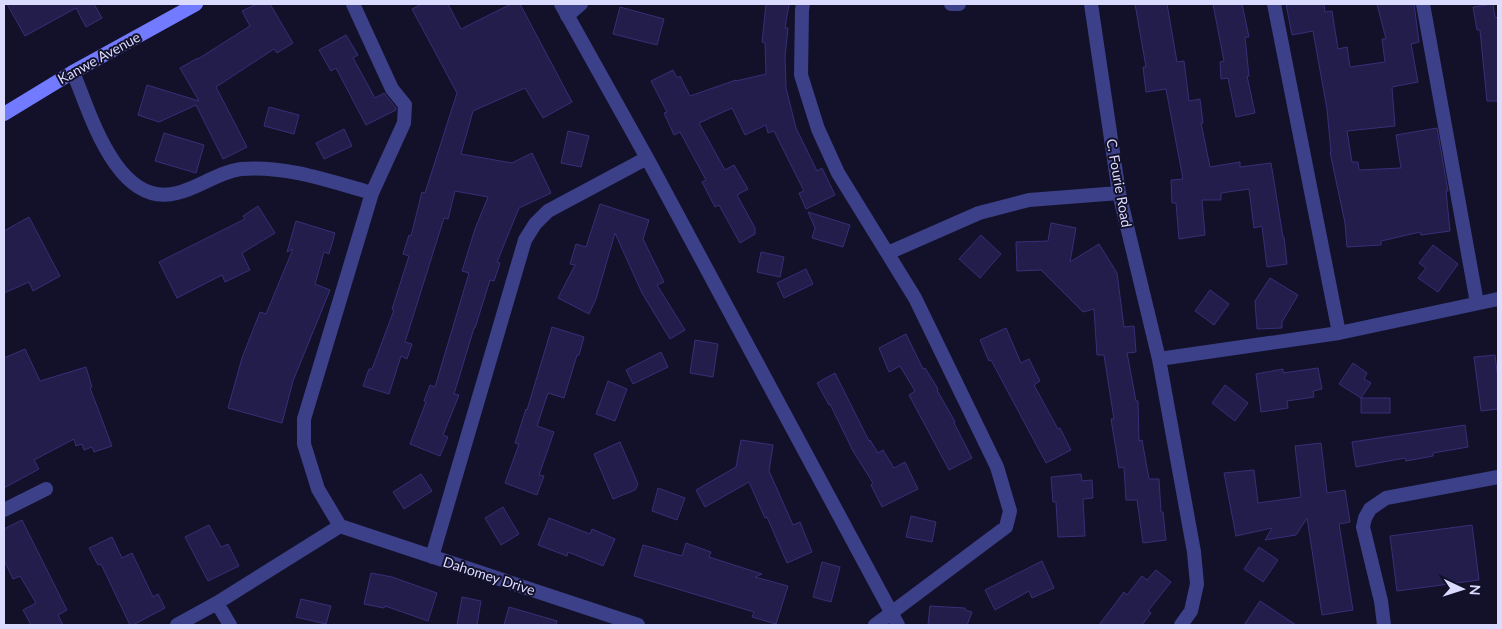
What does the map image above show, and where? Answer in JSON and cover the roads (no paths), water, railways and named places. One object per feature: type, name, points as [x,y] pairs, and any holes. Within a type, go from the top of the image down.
[{"type":"main road","name":"Kanwe Avenue","points":[[4,114],[73,72],[196,4]]},
{"type":"street","points":[[177,625],[340,526],[318,489],[304,444],[304,419],[372,193],[404,123],[404,105],[392,89],[353,4]]},
{"type":"street","points":[[580,4],[564,10],[647,158],[895,620]]},
{"type":"street","points":[[803,4],[801,75],[818,129],[838,173],[915,298],[997,466],[1010,511],[1006,527],[895,620],[875,625]]},
{"type":"street","points":[[951,4],[959,4]]},
{"type":"street","name":"C. Fourie Road","points":[[1091,4],[1118,194],[1159,359],[1194,552],[1198,584],[1191,611],[1181,625]]},
{"type":"street","points":[[1274,4],[1338,333]]},
{"type":"street","points":[[1423,4],[1477,303]]},
{"type":"street","points":[[73,72],[100,138],[120,170],[138,187],[152,194],[167,195],[178,193],[239,170],[262,168],[326,180],[372,193]]},
{"type":"street","points":[[432,557],[525,240],[535,224],[548,211],[647,158]]},
{"type":"street","points":[[888,253],[956,222],[988,210],[1029,200],[1118,194]]},
{"type":"street","points":[[1159,359],[1338,333],[1498,299]]},
{"type":"street","points":[[1384,625],[1381,601],[1363,527],[1370,509],[1386,498],[1498,477]]},
{"type":"street","points":[[4,510],[46,489]]},
{"type":"street","name":"Dahomey Drive","points":[[340,526],[638,625]]},
{"type":"street","points":[[216,602],[230,625]]}]
